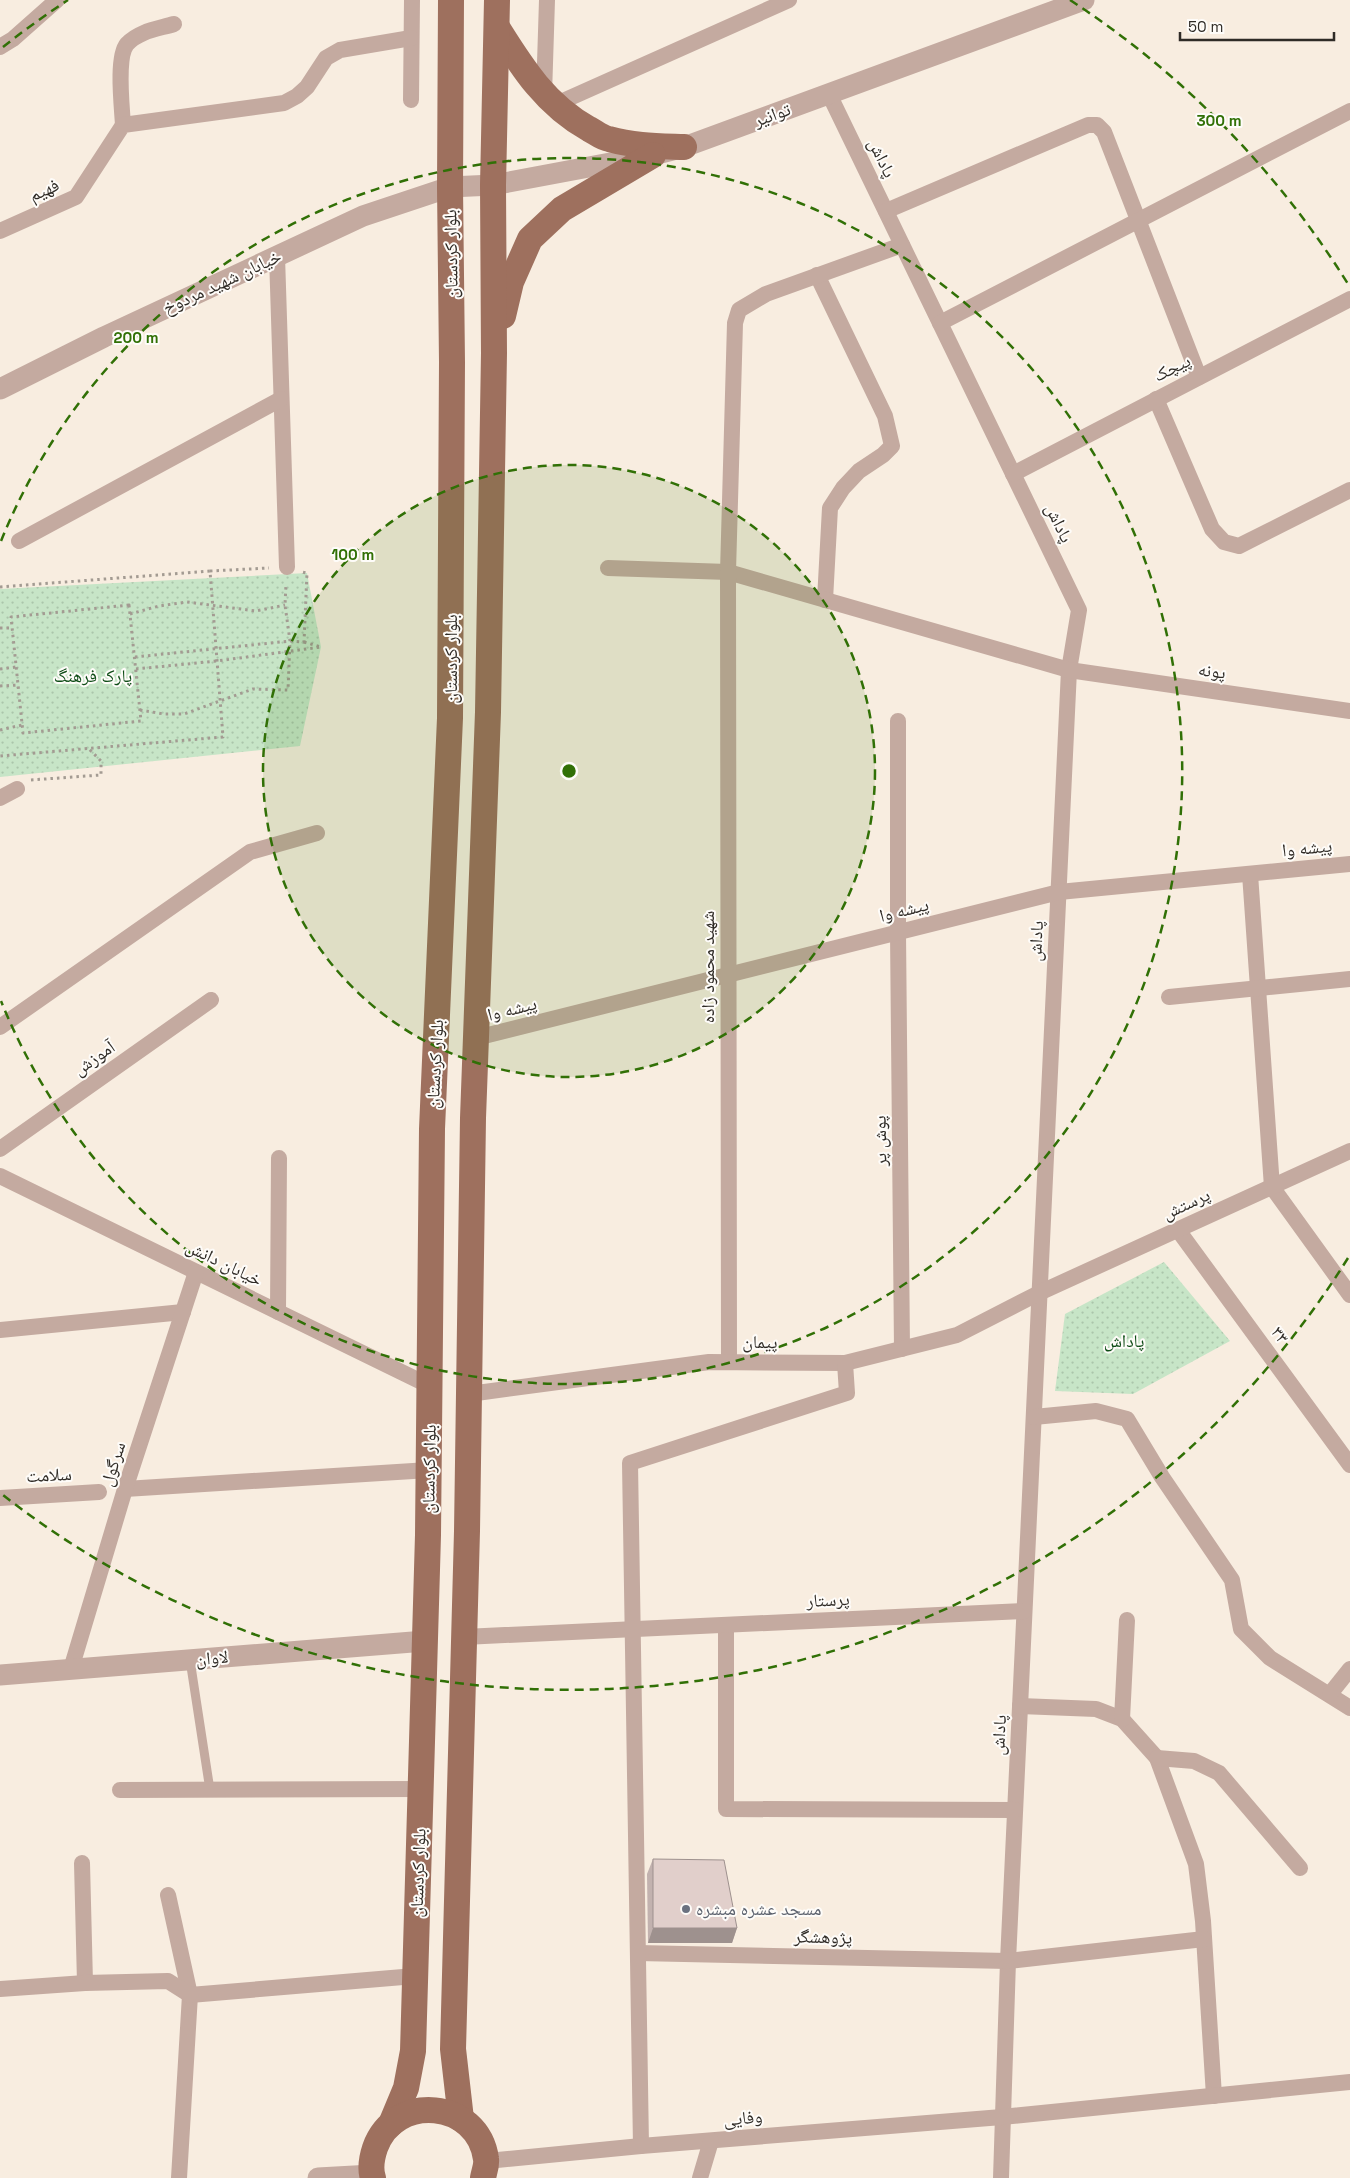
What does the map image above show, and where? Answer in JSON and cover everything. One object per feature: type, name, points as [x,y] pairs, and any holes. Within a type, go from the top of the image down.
[{"type":"main road","name":"بلوار کردستان","points":[[391,2124],[406,2088],[413,2052],[421,1789],[429,1470],[432,1129],[450,718],[452,362],[450,187],[451,0]]},
{"type":"main road","points":[[461,2119],[453,2049],[464,1637],[476,1038],[488,712],[494,353],[493,185],[498,29],[497,0]]},
{"type":"main road","points":[[498,29],[519,63],[549,100],[579,123],[607,139],[644,146],[684,148]]},
{"type":"main road","points":[[494,353],[511,282],[530,239],[562,209],[654,155]]},
{"type":"main road","points":[[373,2176],[372,2156],[379,2138],[391,2124],[406,2114],[425,2109],[444,2111],[461,2119],[474,2132],[483,2149],[485,2169]]},
{"type":"street","points":[[0,47],[13,39],[57,0]]},
{"type":"street","points":[[411,100],[412,0]]},
{"type":"street","points":[[548,0],[549,100],[789,0]]},
{"type":"street","name":"توانیر","points":[[450,187],[493,185],[684,148],[1084,0]]},
{"type":"street","points":[[174,24],[142,33],[127,44],[121,58],[123,126],[284,103],[302,92],[326,58],[340,50],[411,38]]},
{"type":"street","name":"پاداش","points":[[829,94],[1079,610],[1069,670],[1008,1961],[1001,2178]]},
{"type":"street","points":[[940,323],[1350,111]]},
{"type":"street","points":[[886,211],[1088,125],[1097,125],[1104,132],[1199,377]]},
{"type":"street","name":"فهیم","points":[[0,231],[76,197],[123,126]]},
{"type":"street","name":"خیابان شهید مردوخ","points":[[0,389],[104,337],[363,216],[450,187]]},
{"type":"street","name":"شهید محمود زاده","points":[[729,1362],[728,572],[735,323],[739,310],[766,294],[902,245]]},
{"type":"street","points":[[277,256],[286,567]]},
{"type":"street","points":[[817,275],[885,416],[892,446],[883,455],[859,471],[843,488],[830,508],[825,600]]},
{"type":"street","name":"پیچک","points":[[1013,474],[1350,299]]},
{"type":"street","points":[[20,541],[281,399]]},
{"type":"street","points":[[1156,399],[1212,529],[1224,542],[1239,546],[1350,490]]},
{"type":"street","name":"پونه","points":[[608,568],[728,572],[1069,670],[1350,711]]},
{"type":"street","name":"پوش پر","points":[[898,721],[902,1349]]},
{"type":"street","points":[[0,798],[22,785]]},
{"type":"street","points":[[0,1027],[250,852],[317,833]]},
{"type":"street","name":"پیشه وا","points":[[476,1038],[1058,892],[1350,864]]},
{"type":"street","points":[[1250,874],[1272,1187],[1350,1295]]},
{"type":"street","points":[[1169,996],[1258,986],[1350,979]]},
{"type":"street","name":"آموزش","points":[[0,1149],[211,1000]]},
{"type":"street","name":"پرستش","points":[[1040,1293],[1350,1152]]},
{"type":"street","points":[[278,1312],[279,1158]]},
{"type":"street","name":"خیابان دانش","points":[[0,1176],[430,1386]]},
{"type":"street","name":"۳۳","points":[[1178,1230],[1350,1465]]},
{"type":"street","name":"سرگول","points":[[71,1669],[125,1489],[196,1272]]},
{"type":"street","name":"پیمان","points":[[469,1394],[709,1362],[845,1363],[957,1335],[1040,1293]]},
{"type":"street","points":[[0,1330],[182,1312]]},
{"type":"street","points":[[641,2146],[630,1463],[847,1393],[845,1363]]},
{"type":"street","points":[[1034,1418],[1096,1411],[1127,1419],[1162,1477],[1232,1580],[1240,1630],[1270,1658],[1350,1708]]},
{"type":"street","points":[[125,1489],[429,1470]]},
{"type":"street","name":"سلامت","points":[[0,1498],[100,1492]]},
{"type":"street","name":"پرستار","points":[[464,1637],[1024,1611]]},
{"type":"street","points":[[1122,1719],[1126,1620]]},
{"type":"street","points":[[726,1625],[726,1809],[1015,1810]]},
{"type":"street","name":"لاوان","points":[[0,1675],[425,1641]]},
{"type":"street","points":[[1330,1694],[1350,1669]]},
{"type":"street","points":[[1020,1706],[1096,1710],[1122,1719],[1157,1758],[1196,1864],[1204,1939],[1214,2096]]},
{"type":"street","points":[[1157,1758],[1194,1761],[1219,1773],[1300,1868]]},
{"type":"street","points":[[120,1790],[421,1789]]},
{"type":"street","points":[[82,1863],[85,1982]]},
{"type":"street","points":[[168,1895],[190,1995],[178,2178]]},
{"type":"street","name":"پژوهشگر","points":[[638,1953],[1008,1961],[1204,1939]]},
{"type":"street","points":[[0,1988],[85,1982],[168,1981],[190,1995],[415,1976]]},
{"type":"street","name":"وفایی","points":[[485,2169],[641,2146],[1002,2117],[1350,2082]]},
{"type":"street","points":[[700,2178],[711,2141]]},
{"type":"street","points":[[318,2178],[373,2176]]},
{"type":"lane","points":[[190,1660],[210,1790]]},
{"type":"path","points":[[140,710],[164,714],[184,714],[253,689],[288,690],[290,641],[285,605],[286,567]]},
{"type":"path","points":[[0,587],[286,567],[308,573],[304,642]]},
{"type":"path","points":[[0,756],[223,737],[210,571]]},
{"type":"path","points":[[130,614],[159,606],[187,602],[256,611],[285,605]]},
{"type":"path","points":[[129,605],[130,614],[141,721],[23,733],[11,617],[129,605]]},
{"type":"path","points":[[0,628],[12,628]]},
{"type":"path","points":[[135,657],[290,641],[304,642],[321,647],[217,661],[136,669]]},
{"type":"path","points":[[0,669],[16,667]]},
{"type":"path","points":[[0,686],[18,685]]},
{"type":"path","points":[[0,730],[22,725]]},
{"type":"path","points":[[22,785],[101,775],[101,761],[89,749]]},
{"type":"green space","name":"پارک فرهنگ","points":[[307,573],[321,647],[300,746],[0,777],[0,589]]},
{"type":"green space","name":"پاداش","points":[[1164,1262],[1230,1341],[1133,1394],[1055,1391],[1065,1314]]},
{"type":"building","name":"مسجد عشره مبشره","points":[[653,1859],[724,1860],[737,1928],[653,1928]]},
{"type":"place","name":"مسجد عشره مبشره","points":[[686,1909]]}]
